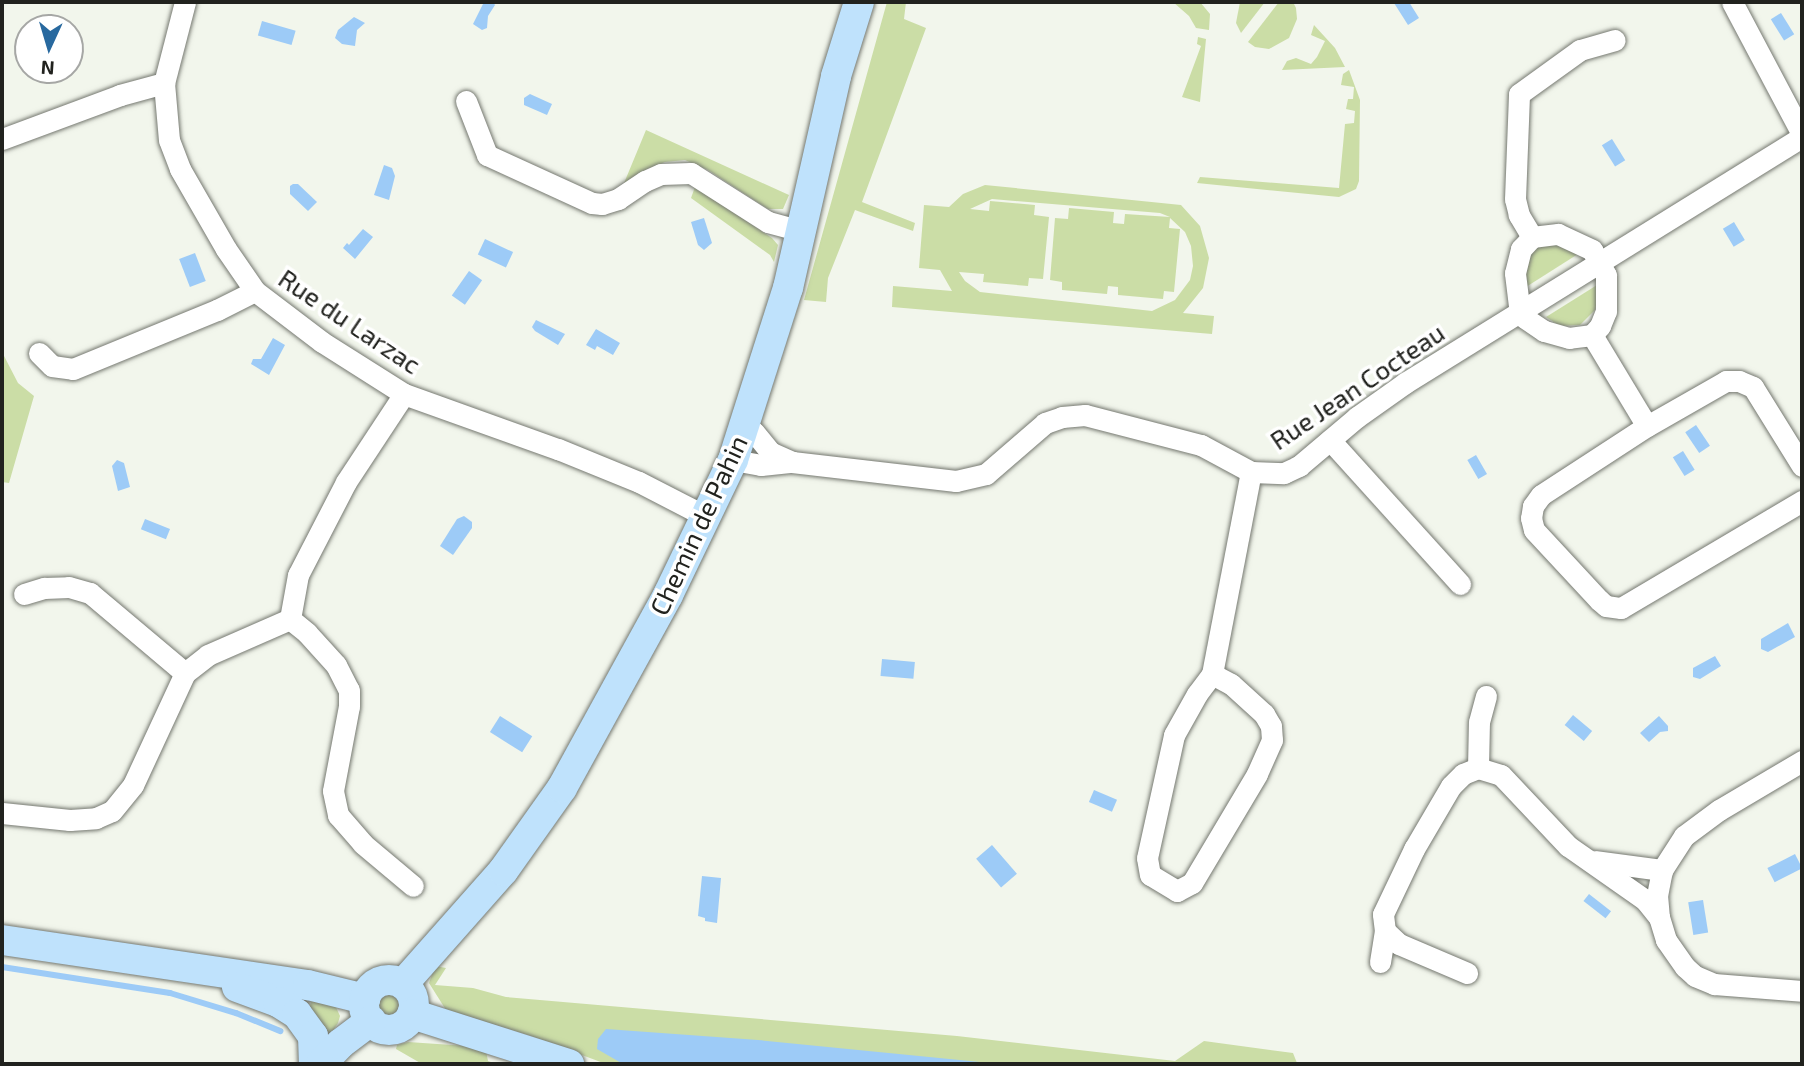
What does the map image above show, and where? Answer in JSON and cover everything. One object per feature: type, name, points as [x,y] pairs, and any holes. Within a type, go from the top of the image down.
[{"type":"main road","name":"Chemin de Pahin","points":[[403,984],[503,871],[562,788],[668,595],[733,460],[784,301],[836,76],[859,2]]},
{"type":"main road","points":[[2,940],[308,985],[368,1010],[381,1028],[394,1029],[405,1024],[412,1014],[413,997],[403,984],[392,980],[380,981],[370,988],[368,1010],[321,1064]]},
{"type":"main road","points":[[170,965],[254,992],[298,1014],[313,1036],[314,1064]]},
{"type":"main road","points":[[412,1014],[569,1064]]},
{"type":"street","name":"Rue du Larzac","points":[[185,2],[164,83],[169,139],[178,166],[226,249],[256,291],[322,342],[404,394],[558,449],[639,482],[705,516]]},
{"type":"street","points":[[1732,2],[1802,135]]},
{"type":"street","points":[[1532,237],[1519,215],[1515,199],[1519,94],[1580,50],[1615,40]]},
{"type":"street","points":[[2,139],[120,95],[164,83]]},
{"type":"street","points":[[466,101],[487,155],[592,203],[602,204],[618,199],[649,178],[667,172],[691,173],[768,222],[801,231]]},
{"type":"street","name":"Rue Jean Cocteau","points":[[733,460],[761,465],[792,462],[966,479],[986,474],[1045,424],[1062,417],[1085,415],[1201,446],[1251,472],[1276,474],[1292,470],[1373,405],[1802,135]]},
{"type":"street","points":[[1546,234],[1569,237],[1592,250],[1600,262],[1606,275],[1608,299],[1600,326],[1592,335],[1560,336],[1530,323],[1520,312],[1515,264],[1521,249],[1532,237],[1546,234]]},
{"type":"street","points":[[39,353],[52,366],[73,369],[217,310],[256,291]]},
{"type":"street","points":[[1592,335],[1647,426]]},
{"type":"street","points":[[1802,466],[1753,387],[1739,380],[1721,383],[1647,426],[1541,495],[1532,512],[1534,530],[1606,606],[1622,608],[1802,501]]},
{"type":"street","points":[[290,620],[298,575],[346,482],[404,394]]},
{"type":"street","name":"Rue Jean Cocteau","points":[[744,429],[754,432],[770,452],[792,462]]},
{"type":"street","points":[[1330,440],[1460,584]]},
{"type":"street","points":[[1212,674],[1231,684],[1264,715],[1271,726],[1272,740],[1257,774],[1192,883],[1177,891],[1150,875],[1147,858],[1174,735],[1197,694],[1212,674],[1251,472]]},
{"type":"street","points":[[24,594],[44,588],[69,587],[90,593],[185,673]]},
{"type":"street","points":[[2,813],[70,820],[96,818],[112,811],[133,785],[185,673],[208,655],[290,620]]},
{"type":"street","points":[[290,620],[307,632],[336,665],[349,690],[349,706],[333,791],[338,815],[363,844],[414,886]]},
{"type":"street","points":[[1478,768],[1479,722],[1486,696]]},
{"type":"street","points":[[1802,761],[1695,825],[1676,845],[1662,870],[1657,895],[1659,917],[1667,940],[1679,960],[1703,980],[1714,984],[1802,991]]},
{"type":"street","points":[[1380,962],[1385,931],[1383,914],[1414,849],[1451,786],[1463,774],[1478,768],[1501,775],[1568,846],[1646,900],[1659,917]]},
{"type":"street","points":[[1589,860],[1662,870]]},
{"type":"street","points":[[1385,931],[1399,944],[1467,973]]},
{"type":"green space","points":[[887,2],[906,2],[904,19],[926,28],[862,202],[915,223],[913,231],[855,210],[828,278],[826,302],[804,300]]},
{"type":"green space","points":[[1173,2],[1200,2],[1210,14],[1209,30],[1196,28],[1189,16]]},
{"type":"green space","points":[[1240,2],[1265,2],[1241,33],[1236,23]]},
{"type":"green space","points":[[1279,2],[1293,2],[1296,8],[1297,19],[1289,38],[1269,49],[1255,47],[1248,42]]},
{"type":"green space","points":[[1314,25],[1335,48],[1345,67],[1282,70],[1287,61],[1296,58],[1311,64],[1317,57],[1325,41],[1311,35]]},
{"type":"green space","points":[[1198,37],[1206,39],[1200,102],[1182,97],[1201,46],[1197,44]]},
{"type":"green space","points":[[1349,70],[1360,100],[1359,181],[1356,189],[1339,197],[1197,183],[1200,177],[1339,188],[1345,124],[1354,123],[1355,111],[1346,109],[1348,99],[1353,99],[1354,87],[1341,85],[1343,74]]},
{"type":"green space","points":[[646,130],[789,195],[783,209],[768,209],[708,170],[685,160],[665,162],[646,170],[622,188]]},
{"type":"green space","points":[[985,185],[1181,205],[1200,226],[1209,258],[1203,288],[1183,313],[1214,316],[1212,334],[892,307],[893,286],[952,291],[940,270],[919,268],[924,205],[949,207],[963,194]],"holes":[[[992,199],[1160,213],[1170,217],[1125,214],[1124,224],[1113,223],[1114,212],[1069,208],[1068,219],[1055,218],[1050,280],[1062,282],[1062,290],[1107,294],[1108,286],[1118,287],[1118,295],[1163,299],[1164,291],[1174,292],[1180,229],[1169,228],[1170,218],[1185,232],[1191,246],[1193,266],[1190,280],[1175,300],[1152,311],[980,292],[965,281],[959,272],[984,274],[983,282],[1028,286],[1029,278],[1043,279],[1049,217],[1034,215],[1035,205],[990,201],[989,211],[970,209]]]},
{"type":"green space","points":[[695,187],[772,238],[778,245],[774,262],[770,255],[691,198]]},
{"type":"green space","points":[[1559,244],[1578,254],[1526,287],[1524,279],[1530,253],[1538,246]]},
{"type":"green space","points":[[1597,285],[1599,293],[1595,310],[1580,325],[1560,326],[1546,317]]},
{"type":"green space","points":[[2,352],[18,383],[34,396],[9,483],[2,482]]},
{"type":"green space","points":[[435,966],[446,968],[435,985],[473,988],[506,997],[957,1036],[1175,1061],[1204,1041],[1293,1053],[1297,1063],[1312,1064],[606,1064],[531,1036],[446,1010],[429,983]]},
{"type":"green space","points":[[389,991],[399,995],[403,1005],[399,1015],[389,1019],[379,1015],[375,1005],[379,995]]},
{"type":"green space","points":[[313,996],[335,1005],[340,1016],[326,1041],[308,1012]]},
{"type":"green space","points":[[408,1042],[467,1046],[486,1051],[488,1061],[497,1064],[422,1064],[396,1049],[397,1045]]},
{"type":"water","points":[[484,2],[493,2],[495,5],[488,16],[487,28],[482,30],[473,24]]},
{"type":"water","points":[[1409,2],[1419,18],[1408,25],[1394,3]]},
{"type":"water","points":[[1781,13],[1794,34],[1784,41],[1771,19]]},
{"type":"water","points":[[354,17],[365,23],[357,30],[355,46],[342,44],[335,38],[338,30]]},
{"type":"water","points":[[262,21],[296,31],[292,45],[258,35]]},
{"type":"water","points":[[530,94],[552,104],[547,115],[524,105],[524,98]]},
{"type":"water","points":[[1612,139],[1625,160],[1615,167],[1602,145]]},
{"type":"water","points":[[384,165],[392,168],[395,176],[389,200],[374,195]]},
{"type":"water","points":[[298,184],[317,202],[308,211],[290,194],[290,186]]},
{"type":"water","points":[[704,218],[712,243],[704,250],[698,245],[691,222]]},
{"type":"water","points":[[1734,222],[1745,240],[1734,247],[1723,229]]},
{"type":"water","points":[[363,229],[373,237],[355,259],[343,248]]},
{"type":"water","points":[[485,239],[513,252],[506,268],[478,254]]},
{"type":"water","points":[[195,253],[206,281],[190,287],[179,259]]},
{"type":"water","points":[[469,271],[482,280],[465,305],[452,296]]},
{"type":"water","points":[[536,320],[565,334],[558,345],[535,331],[532,327]]},
{"type":"water","points":[[596,329],[620,343],[613,355],[597,346],[595,350],[586,345]]},
{"type":"water","points":[[273,338],[285,345],[269,375],[251,364],[253,359],[261,359]]},
{"type":"water","points":[[1696,425],[1710,446],[1699,453],[1685,432]]},
{"type":"water","points":[[1683,451],[1695,470],[1684,476],[1673,457]]},
{"type":"water","points":[[1476,455],[1487,474],[1478,479],[1467,460]]},
{"type":"water","points":[[117,460],[124,463],[130,487],[118,491],[112,466]]},
{"type":"water","points":[[464,516],[472,522],[472,528],[453,555],[440,546],[457,519]]},
{"type":"water","points":[[145,519],[170,529],[166,539],[141,529]]},
{"type":"water","points":[[1788,623],[1795,637],[1768,652],[1761,649],[1761,639]]},
{"type":"water","points":[[1715,656],[1721,666],[1700,679],[1693,677],[1693,668]]},
{"type":"water","points":[[882,659],[915,662],[913,679],[881,676]]},
{"type":"water","points":[[1573,715],[1592,731],[1584,741],[1565,725]]},
{"type":"water","points":[[500,716],[532,736],[522,752],[490,732]]},
{"type":"water","points":[[1659,716],[1668,726],[1668,731],[1660,732],[1649,742],[1640,733]]},
{"type":"water","points":[[1094,790],[1117,800],[1112,812],[1089,802]]},
{"type":"water","points":[[992,845],[1017,874],[1001,887],[976,859]]},
{"type":"water","points":[[1795,854],[1802,868],[1775,882],[1767,868]]},
{"type":"water","points":[[702,876],[721,878],[717,923],[705,921],[705,918],[698,916]]},
{"type":"water","points":[[1589,894],[1611,911],[1606,918],[1583,901]]},
{"type":"water","points":[[1703,900],[1708,933],[1693,935],[1688,902]]},
{"type":"water","points":[[606,1029],[758,1040],[1000,1064],[623,1064],[597,1049],[598,1039]]},
{"type":"waterway","points":[[2,967],[170,993],[236,1013],[280,1031]]}]
